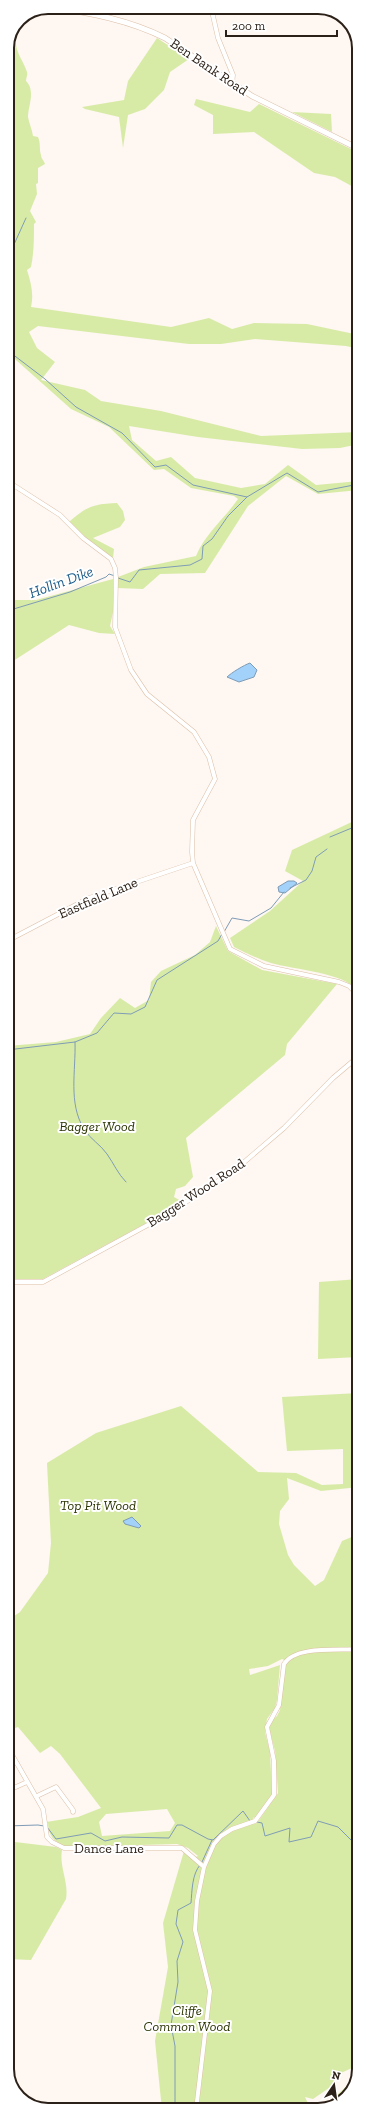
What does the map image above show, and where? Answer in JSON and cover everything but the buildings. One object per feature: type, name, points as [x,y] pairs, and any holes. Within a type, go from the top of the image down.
[{"type":"main road","name":"Ben Bank Road","points":[[90,14],[150,31],[165,38],[232,85],[352,146]]},
{"type":"street","points":[[213,14],[218,38],[233,75],[232,85]]},
{"type":"street","points":[[14,485],[47,505],[60,515],[83,538],[111,559],[116,576],[115,627],[131,670],[147,694],[194,732],[209,758],[215,779],[193,820],[193,863],[230,949],[264,966],[339,982],[349,986],[352,989]]},
{"type":"street","name":"Eastfield Lane","points":[[14,937],[89,898],[193,863]]},
{"type":"street","name":"Bagger Wood Road","points":[[14,1282],[43,1282],[166,1215],[235,1170],[284,1128],[333,1078],[352,1062]]},
{"type":"street","points":[[197,2103],[210,1991],[195,1930],[197,1901],[203,1866],[214,1844],[221,1836],[232,1829],[249,1825],[255,1821],[274,1795],[274,1761],[267,1727],[279,1705],[284,1664],[287,1659],[304,1653],[352,1650]]},
{"type":"street","name":"Dance Lane","points":[[14,1759],[37,1796],[43,1809],[47,1837],[52,1842],[64,1848],[178,1847],[185,1849],[203,1866]]},
{"type":"street","points":[[14,1788],[27,1782]]},
{"type":"street","points":[[37,1796],[56,1787],[73,1812]]},
{"type":"green space","points":[[16,38],[18,53],[27,72],[26,81],[31,89],[28,119],[33,136],[38,137],[41,156],[45,164],[38,168],[38,183],[36,184],[37,194],[30,211],[36,222],[34,224],[31,267],[27,270],[32,288],[31,307],[171,327],[209,318],[232,329],[254,323],[307,324],[352,334],[352,347],[255,339],[221,344],[189,344],[38,326],[29,332],[37,348],[55,362],[41,380],[85,390],[101,401],[161,411],[261,436],[352,432],[352,445],[340,448],[302,449],[198,437],[129,426],[132,440],[156,461],[171,457],[195,478],[241,488],[265,484],[288,465],[316,485],[352,482],[352,491],[318,494],[286,476],[248,506],[205,573],[160,574],[143,589],[117,588],[118,577],[144,567],[196,556],[210,533],[238,499],[234,496],[191,488],[164,469],[154,470],[109,427],[71,409],[14,358],[14,48]]},
{"type":"green space","points":[[157,38],[189,59],[170,72],[164,90],[145,109],[128,115],[123,148],[119,117],[82,107],[124,100],[128,81]]},
{"type":"green space","points":[[196,99],[250,112],[259,104],[352,150],[352,186],[335,177],[314,173],[254,132],[213,134],[213,115],[194,105]]},
{"type":"green space","points":[[292,112],[331,114],[332,132]]},
{"type":"green space","points":[[117,503],[123,511],[125,520],[120,527],[93,538],[114,549],[113,558],[84,537],[69,522],[81,512],[96,505]]},
{"type":"green space","points":[[113,579],[113,612],[110,626],[115,634],[99,633],[69,625],[14,660],[14,601],[36,600]]},
{"type":"green space","points":[[352,822],[352,986],[342,980],[318,972],[271,963],[257,958],[234,947],[230,938],[270,911],[303,881],[285,871],[292,850]]},
{"type":"green space","name":"Bagger Wood","points":[[216,926],[228,951],[262,970],[337,984],[287,1044],[285,1055],[186,1138],[193,1177],[185,1186],[176,1189],[174,1197],[181,1201],[165,1213],[43,1279],[14,1279],[14,1045],[56,1042],[90,1034],[101,1018],[120,998],[135,1008],[149,1000],[151,982],[161,971],[195,955],[210,942]]},
{"type":"green space","points":[[352,1280],[352,1357],[318,1359],[319,1282]]},
{"type":"green space","points":[[352,1393],[352,1488],[321,1491],[287,1478],[289,1499],[280,1511],[279,1524],[288,1555],[294,1565],[315,1586],[324,1580],[342,1541],[352,1537],[352,2068],[343,2072],[329,2088],[313,2099],[305,2097],[308,2103],[161,2103],[155,2041],[168,1967],[163,1923],[184,1851],[193,1858],[198,1856],[188,1848],[177,1844],[67,1847],[53,1838],[49,1832],[48,1823],[46,1822],[78,1817],[101,1808],[60,1754],[51,1746],[40,1753],[18,1727],[14,1728],[14,1616],[20,1612],[48,1573],[51,1543],[47,1463],[96,1433],[181,1406],[258,1472],[296,1473],[322,1485],[343,1484],[343,1449],[287,1451],[282,1397]],"holes":[[[282,1659],[288,1662],[285,1666],[280,1710],[277,1716],[271,1721],[269,1728],[275,1751],[278,1793],[257,1823],[253,1824],[253,1818],[257,1816],[272,1794],[270,1752],[265,1732],[267,1719],[275,1708],[277,1700],[280,1665],[250,1675],[249,1669],[268,1666]],[[167,1809],[175,1823],[170,1831],[102,1836],[99,1822],[106,1814]]]},
{"type":"green space","points":[[14,1842],[56,1847],[62,1850],[61,1856],[67,1893],[66,1899],[31,1960],[14,1959]]},
{"type":"green space","points":[[347,2086],[339,2096],[332,2100]]},
{"type":"water","points":[[250,663],[257,670],[254,677],[239,682],[227,677],[244,665]]},
{"type":"water","points":[[288,881],[294,881],[297,883],[285,893],[279,892],[278,887]]},
{"type":"water","points":[[132,1517],[141,1526],[139,1528],[125,1524],[123,1521]]},
{"type":"waterway","points":[[14,245],[26,218]]},
{"type":"waterway","points":[[14,355],[45,379],[76,407],[122,433],[155,467],[166,465],[193,485],[247,497],[287,473],[318,492],[352,485]]},
{"type":"waterway","name":"Hollin Dike","points":[[118,578],[130,582],[139,570],[190,565],[202,559],[203,546],[212,539],[228,516],[247,497]]},
{"type":"waterway","name":"Hollin Dike","points":[[14,609],[70,592],[106,577],[109,574],[115,576]]},
{"type":"waterway","points":[[330,837],[352,828]]},
{"type":"waterway","points":[[290,888],[306,880],[312,871],[316,857],[327,849]]},
{"type":"waterway","points":[[224,932],[232,918],[249,921],[271,908],[284,892]]},
{"type":"waterway","points":[[14,1049],[75,1042],[97,1033],[114,1013],[131,1014],[145,1007],[157,980],[218,941],[222,934]]},
{"type":"waterway","points":[[75,1042],[74,1098],[79,1119],[86,1133],[105,1151],[126,1182]]},
{"type":"waterway","points":[[47,1827],[56,1839],[91,1833],[105,1841],[122,1837],[169,1838],[177,1825],[182,1825],[208,1839],[213,1840],[243,1811],[250,1821]]},
{"type":"waterway","points":[[257,1822],[262,1823],[265,1836],[290,1828],[289,1842],[311,1837],[318,1821],[338,1827],[352,1841]]},
{"type":"waterway","points":[[14,1826],[44,1826]]},
{"type":"waterway","points":[[202,1862],[212,1840]]},
{"type":"waterway","points":[[175,2103],[175,2046],[171,2025],[178,1982],[177,1961],[183,1942],[176,1924],[178,1910],[191,1903],[195,1873],[200,1865]]},
{"type":"park label","name":"Top Pit Wood","points":[[98,1505]]},
{"type":"park label","name":"Cliffe Common Wood","points":[[187,2018]]}]
